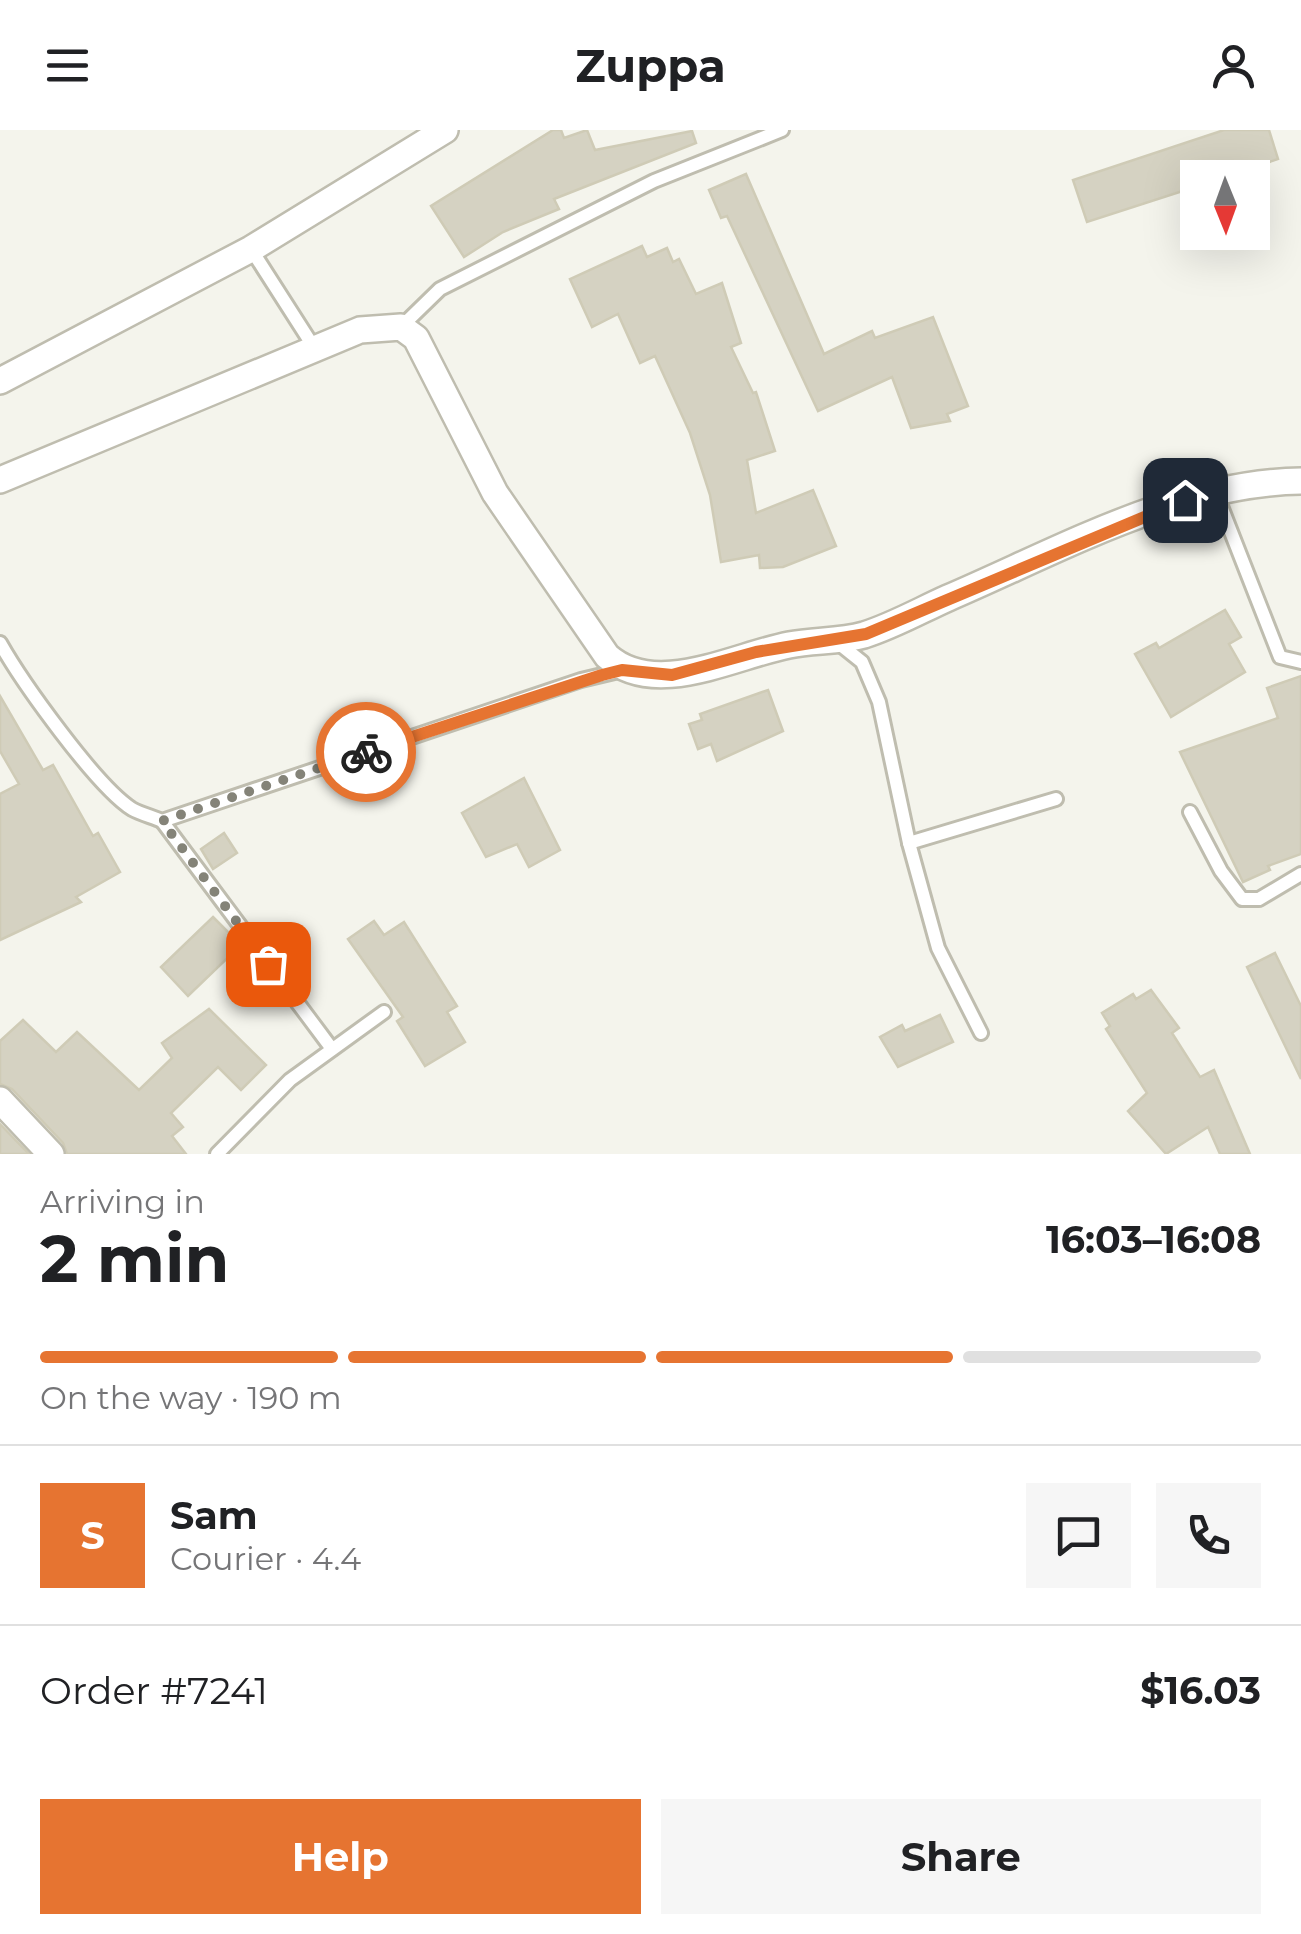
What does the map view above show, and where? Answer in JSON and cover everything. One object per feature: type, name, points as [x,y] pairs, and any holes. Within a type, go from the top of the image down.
[{"type":"street","points":[[0,381],[250,249],[445,130]]},
{"type":"street","points":[[0,480],[360,330],[401,327],[416,338],[495,493],[607,656],[622,670],[672,675],[782,646],[866,634],[1155,510],[1215,491],[1301,481]]},
{"type":"street","points":[[0,1100],[51,1154]]},
{"type":"lane","points":[[401,327],[440,289],[654,181],[782,130]]},
{"type":"lane","points":[[250,249],[315,349]]},
{"type":"lane","points":[[1215,491],[1280,657],[1301,662]]},
{"type":"lane","points":[[836,641],[862,662],[879,702],[908,843],[938,948],[982,1033]]},
{"type":"lane","points":[[0,643],[20,678],[100,775],[132,809],[162,821],[332,1050]]},
{"type":"lane","points":[[162,821],[581,680],[622,670]]},
{"type":"lane","points":[[908,843],[1056,799]]},
{"type":"lane","points":[[1190,812],[1221,871],[1242,899],[1258,899],[1301,874]]},
{"type":"lane","points":[[216,1154],[290,1080],[384,1012]]},
{"type":"building","points":[[553,130],[561,130],[564,138],[587,130],[595,150],[692,131],[696,143],[554,199],[559,209],[503,232],[464,257],[431,206]]},
{"type":"building","points":[[1224,130],[1269,130],[1278,159],[1180,160],[1180,192],[1087,222],[1073,180]]},
{"type":"building","points":[[746,174],[824,354],[872,331],[875,338],[933,317],[968,406],[947,414],[950,421],[911,428],[892,377],[818,411],[727,216],[721,218],[709,190]]},
{"type":"building","points":[[642,246],[647,257],[667,248],[673,262],[679,259],[696,294],[722,283],[741,343],[731,347],[753,393],[756,392],[775,451],[747,460],[756,513],[813,490],[836,546],[783,567],[760,568],[759,555],[721,562],[710,495],[690,433],[655,356],[640,363],[618,314],[592,327],[570,279]]},
{"type":"building","points":[[1225,610],[1241,637],[1229,644],[1245,672],[1171,717],[1135,654],[1156,643],[1159,648]]},
{"type":"building","points":[[1301,676],[1301,854],[1268,866],[1270,870],[1243,882],[1180,752],[1278,718],[1267,688]]},
{"type":"building","points":[[768,690],[783,731],[717,761],[711,744],[698,749],[689,724],[702,720],[700,714]]},
{"type":"building","points":[[0,696],[43,770],[53,765],[93,836],[98,833],[120,872],[76,897],[81,902],[0,940],[0,794],[19,784],[0,751]]},
{"type":"building","points":[[524,778],[560,850],[529,867],[517,844],[486,857],[462,813]]},
{"type":"building","points":[[224,833],[237,853],[213,869],[201,849]]},
{"type":"building","points":[[213,917],[241,945],[188,996],[161,967]]},
{"type":"building","points":[[374,921],[384,935],[404,922],[457,1006],[447,1012],[465,1042],[425,1066],[397,1021],[403,1017],[348,939]]},
{"type":"building","points":[[1275,953],[1301,1006],[1301,1079],[1247,967]]},
{"type":"building","points":[[1151,990],[1179,1028],[1172,1033],[1200,1077],[1214,1070],[1250,1154],[1220,1154],[1208,1127],[1166,1154],[1128,1111],[1147,1093],[1106,1029],[1110,1026],[1102,1013],[1133,994],[1136,999]]},
{"type":"building","points":[[209,1009],[266,1065],[241,1090],[218,1067],[171,1113],[183,1127],[172,1136],[186,1154],[67,1154],[63,1143],[12,1089],[0,1084],[0,1041],[23,1020],[56,1052],[77,1032],[139,1090],[172,1058],[162,1043]]},
{"type":"building","points":[[940,1015],[953,1042],[898,1067],[880,1037],[902,1025],[905,1031]]},
{"type":"building","points":[[0,1124],[29,1154],[0,1154]]},
{"type":"way so far","points":[[268,964],[162,821],[366,752]]},
{"type":"route","points":[[366,752],[622,670],[648,676],[672,675],[796,643],[836,641],[866,634],[1185,500]]}]
